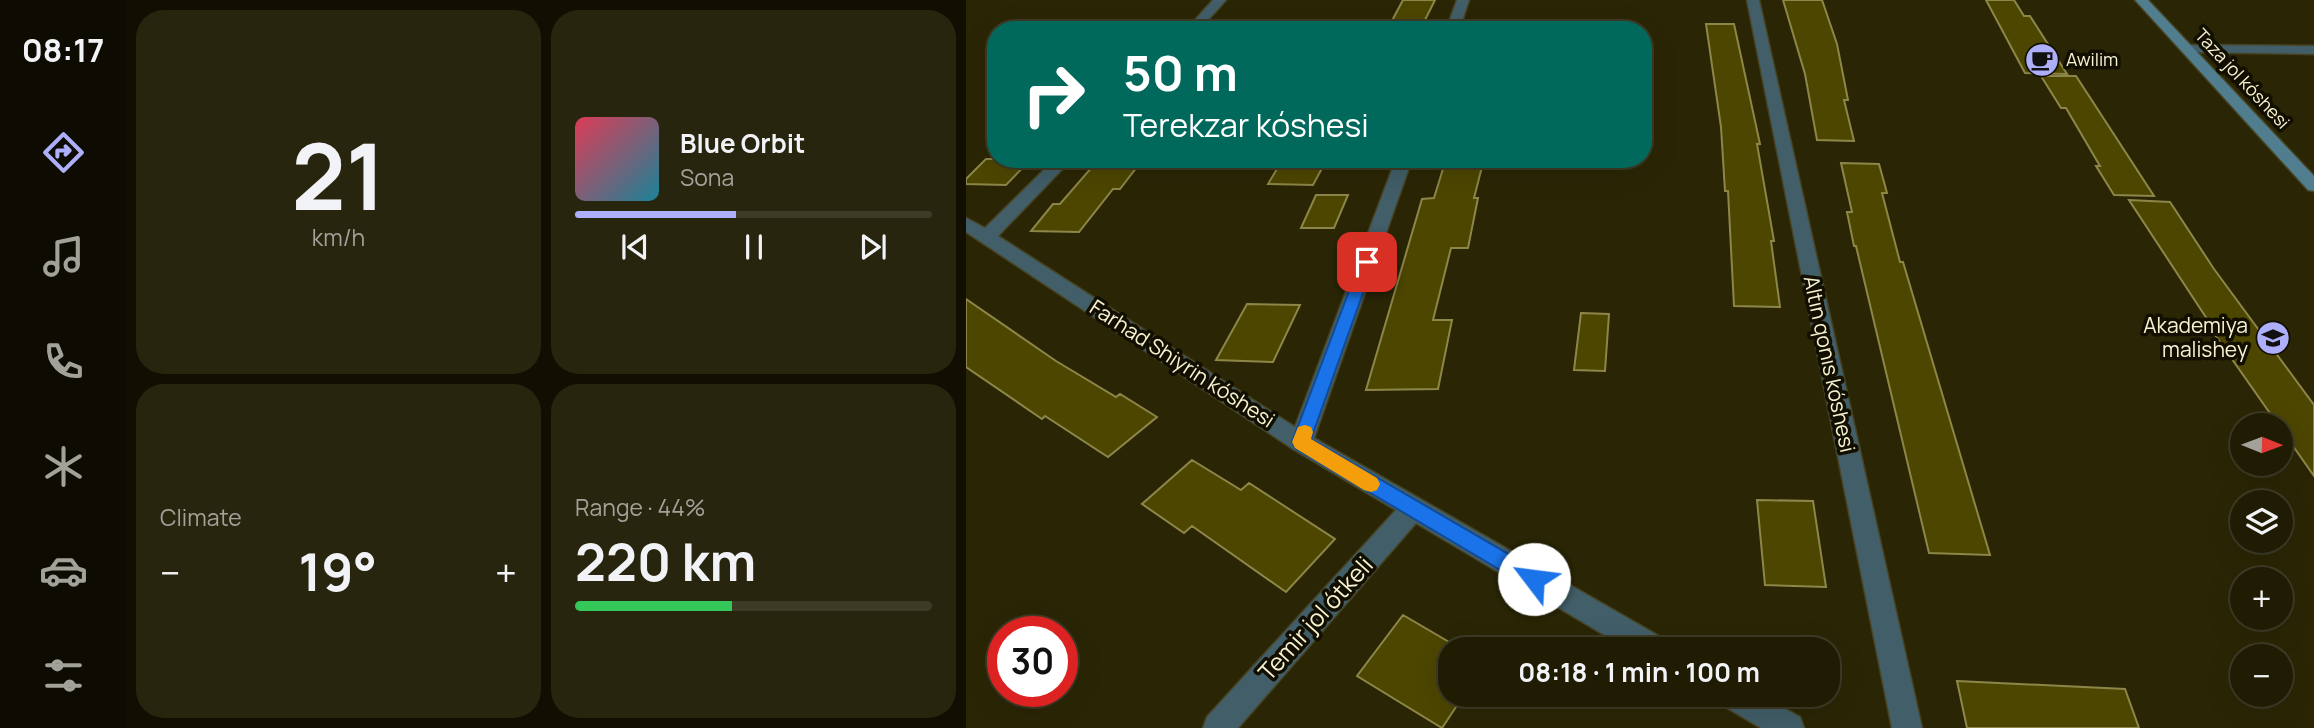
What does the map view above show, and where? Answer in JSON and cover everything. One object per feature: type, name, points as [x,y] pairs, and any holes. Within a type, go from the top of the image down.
[{"type":"main road","name":"Taza jol kóshesi","points":[[2141,0],[2314,186]]},
{"type":"street","points":[[1200,21],[1220,0]]},
{"type":"street","points":[[1455,21],[1463,0]]},
{"type":"street","name":"Altın qonıs kóshesi","points":[[1753,0],[1907,728]]},
{"type":"street","points":[[2188,49],[2314,50]]},
{"type":"street","points":[[988,236],[1055,168]]},
{"type":"street","points":[[1301,442],[1401,168]]},
{"type":"street","name":"Farhad Shiyrin kóshesi","points":[[966,224],[1301,442],[1633,637]]},
{"type":"street","name":"Temir jol ótkeli","points":[[1218,728],[1413,509]]},
{"type":"street","points":[[1753,707],[1790,728]]},
{"type":"building","points":[[1403,0],[1435,0],[1424,21],[1392,21]]},
{"type":"building","points":[[1783,0],[1822,0],[1837,44],[1848,100],[1844,100],[1854,141],[1817,140],[1805,74]]},
{"type":"building","points":[[1986,0],[2014,0],[2024,16],[2030,16],[2067,74],[2025,73]]},
{"type":"building","points":[[1706,24],[1734,24],[1760,144],[1757,144],[1774,241],[1771,241],[1780,307],[1734,306],[1728,191],[1725,191],[1721,127]]},
{"type":"building","points":[[2041,76],[2076,76],[2154,196],[2114,195],[2066,108],[2061,108]]},
{"type":"building","points":[[986,159],[987,168],[1022,168],[1006,185],[966,184],[966,179]]},
{"type":"building","points":[[1841,163],[1879,164],[1887,193],[1882,193],[1900,262],[1903,262],[1990,555],[1929,553],[1854,246],[1847,212],[1852,212]]},
{"type":"building","points":[[1091,168],[1136,168],[1120,189],[1113,189],[1079,232],[1031,231],[1053,204],[1060,204]]},
{"type":"building","points":[[1278,168],[1322,168],[1313,185],[1268,184]]},
{"type":"building","points":[[1443,168],[1482,168],[1474,198],[1478,198],[1468,248],[1451,248],[1433,320],[1452,320],[1438,389],[1366,390],[1422,199],[1434,198]]},
{"type":"building","points":[[1316,195],[1348,195],[1334,228],[1301,228]]},
{"type":"building","points":[[2129,200],[2170,202],[2214,269],[2314,405],[2314,476],[2293,446],[2293,413],[2270,413],[2206,322],[2209,322]]},
{"type":"building","points":[[966,299],[1056,361],[1116,397],[1120,394],[1157,417],[1108,457],[1045,416],[1042,419],[966,367]]},
{"type":"building","points":[[1247,304],[1300,305],[1273,362],[1216,360]]},
{"type":"building","points":[[1581,313],[1609,314],[1605,371],[1574,370]]},
{"type":"building","points":[[1192,460],[1241,490],[1249,483],[1335,539],[1286,592],[1192,526],[1184,533],[1142,504]]},
{"type":"building","points":[[1757,500],[1813,501],[1826,587],[1765,585]]},
{"type":"building","points":[[1403,615],[1441,637],[1438,637],[1438,707],[1456,707],[1442,728],[1357,676]]},
{"type":"building","points":[[1957,681],[2125,689],[2139,728],[1967,728]]},
{"type":"slow traffic","points":[[1305,432],[1301,442],[1371,484]]},
{"type":"place","name":"Awilim","points":[[2042,60]]},
{"type":"place","name":"Akademiya malishey","points":[[2273,338]]},
{"type":"route","points":[[1367,262],[1301,442],[1534,579]]}]
